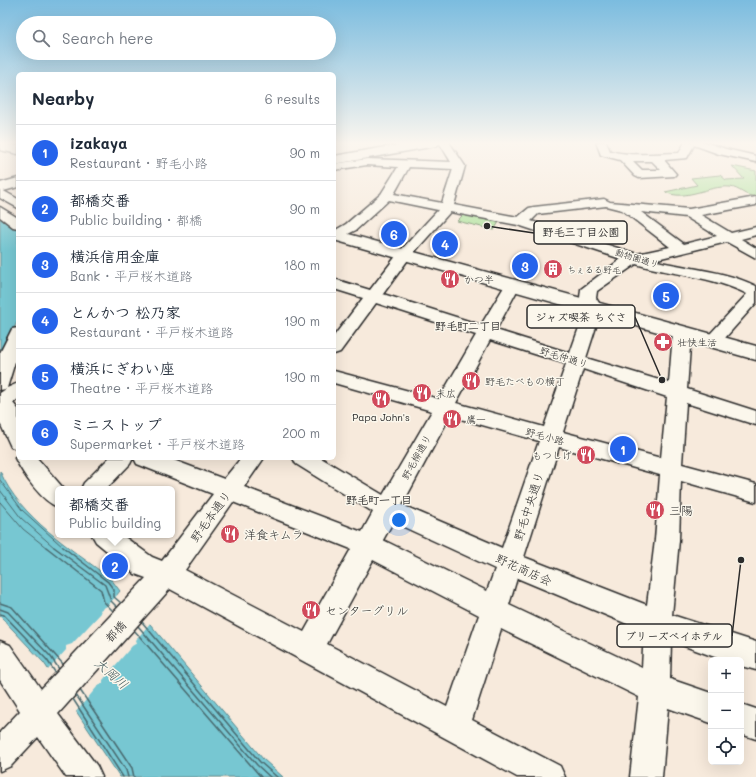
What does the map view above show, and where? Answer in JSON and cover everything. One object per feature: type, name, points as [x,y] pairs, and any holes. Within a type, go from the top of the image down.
[{"type":"main road","points":[[337,233],[407,251],[591,303],[682,333],[756,353]]},
{"type":"main road","points":[[407,251],[512,284],[756,344]]},
{"type":"street","points":[[337,233],[386,196],[397,178]]},
{"type":"street","points":[[336,345],[407,251],[447,208],[455,178]]},
{"type":"street","points":[[0,193],[16,203]]},
{"type":"street","name":"動物園通り","points":[[386,196],[521,222],[638,260],[698,273],[751,290]]},
{"type":"street","points":[[521,222],[534,211],[614,205],[689,213],[756,201]]},
{"type":"street","points":[[614,205],[682,249]]},
{"type":"street","points":[[0,211],[16,223]]},
{"type":"street","points":[[689,213],[756,254]]},
{"type":"street","name":"野毛中央通り","points":[[455,726],[576,361],[591,303],[589,289],[628,262],[756,231]]},
{"type":"street","points":[[719,334],[751,290],[756,279]]},
{"type":"street","name":"野毛柳通り","points":[[309,650],[484,332],[512,284]]},
{"type":"street","name":"野毛仲通り","points":[[336,285],[756,418]]},
{"type":"street","points":[[646,777],[658,623],[668,540],[671,471],[682,333]]},
{"type":"street","points":[[0,384],[10,347],[16,336]]},
{"type":"street","name":"野毛小路","points":[[336,379],[756,493]]},
{"type":"street","points":[[0,402],[16,391]]},
{"type":"street","points":[[0,402],[16,408]]},
{"type":"street","points":[[0,402],[9,411],[10,423],[16,436]]},
{"type":"street","points":[[27,460],[30,466],[55,495]]},
{"type":"street","points":[[95,486],[120,460]]},
{"type":"street","points":[[150,460],[227,492],[368,545],[487,605],[504,617],[654,689],[708,707]]},
{"type":"street","name":"野花商店会","points":[[307,460],[387,509],[509,563],[567,588],[658,623],[740,652],[756,656]]},
{"type":"street","name":"野毛本通り","points":[[146,597],[167,574],[227,492],[243,462]]},
{"type":"street","points":[[108,538],[144,566],[167,574],[549,777]]},
{"type":"street","name":"都橋","points":[[0,755],[146,597]]},
{"type":"street","points":[[0,655],[45,707],[86,777]]},
{"type":"street","points":[[744,720],[756,724]]},
{"type":"green space","points":[[691,178],[724,178],[726,180],[756,178],[756,196],[749,195],[730,187],[714,188],[681,195],[673,195],[665,192],[697,185]]},
{"type":"green space","points":[[463,215],[499,222],[494,230],[457,221]]},
{"type":"water","points":[[0,215],[16,227],[16,324],[0,356]]},
{"type":"water","name":"大岡川","points":[[0,471],[9,488],[34,518],[55,538],[111,579],[120,591],[117,595],[150,624],[263,759],[283,777],[120,777],[44,663],[0,616]]},
{"type":"pier","points":[[122,590],[119,594],[151,622],[136,640],[137,643],[132,646],[103,680],[103,683],[97,687],[75,713],[47,671],[66,650],[66,646],[72,644],[101,613],[100,610],[107,606]]},
{"type":"place","name":"野毛三丁目公園","points":[[487,226]]},
{"type":"place","name":"ミニストップ","points":[[394,234]]},
{"type":"place","name":"とんかつ 松乃家","points":[[445,244]]},
{"type":"place","name":"横浜信用金庫","points":[[525,266]]},
{"type":"place","name":"ちぇるる野毛","points":[[553,269]]},
{"type":"place","name":"かつ半","points":[[450,279]]},
{"type":"place","name":"横浜にぎわい座","points":[[666,296]]},
{"type":"place","name":"壮快生活","points":[[663,342]]},
{"type":"place","name":"ジャズ喫茶 ちぐさ","points":[[662,380]]},
{"type":"place","name":"野毛たべもの横丁","points":[[471,381]]},
{"type":"place","name":"末広","points":[[422,393]]},
{"type":"place","name":"Papa John's","points":[[381,399]]},
{"type":"place","name":"鷹一","points":[[452,419]]},
{"type":"place","name":"izakaya","points":[[623,449]]},
{"type":"place","name":"もつしげ","points":[[586,455]]},
{"type":"place","name":"三陽","points":[[655,510]]},
{"type":"place","name":"洋食キムラ","points":[[230,534]]},
{"type":"place","name":"ブリーズベイホテル","points":[[741,560]]},
{"type":"place","name":"都橋交番","points":[[115,566]]},
{"type":"place","name":"センターグリル","points":[[311,610]]},
{"type":"district","name":"野毛町二丁目","points":[[468,325]]},
{"type":"district","name":"野毛町一丁目","points":[[379,499]]}]
